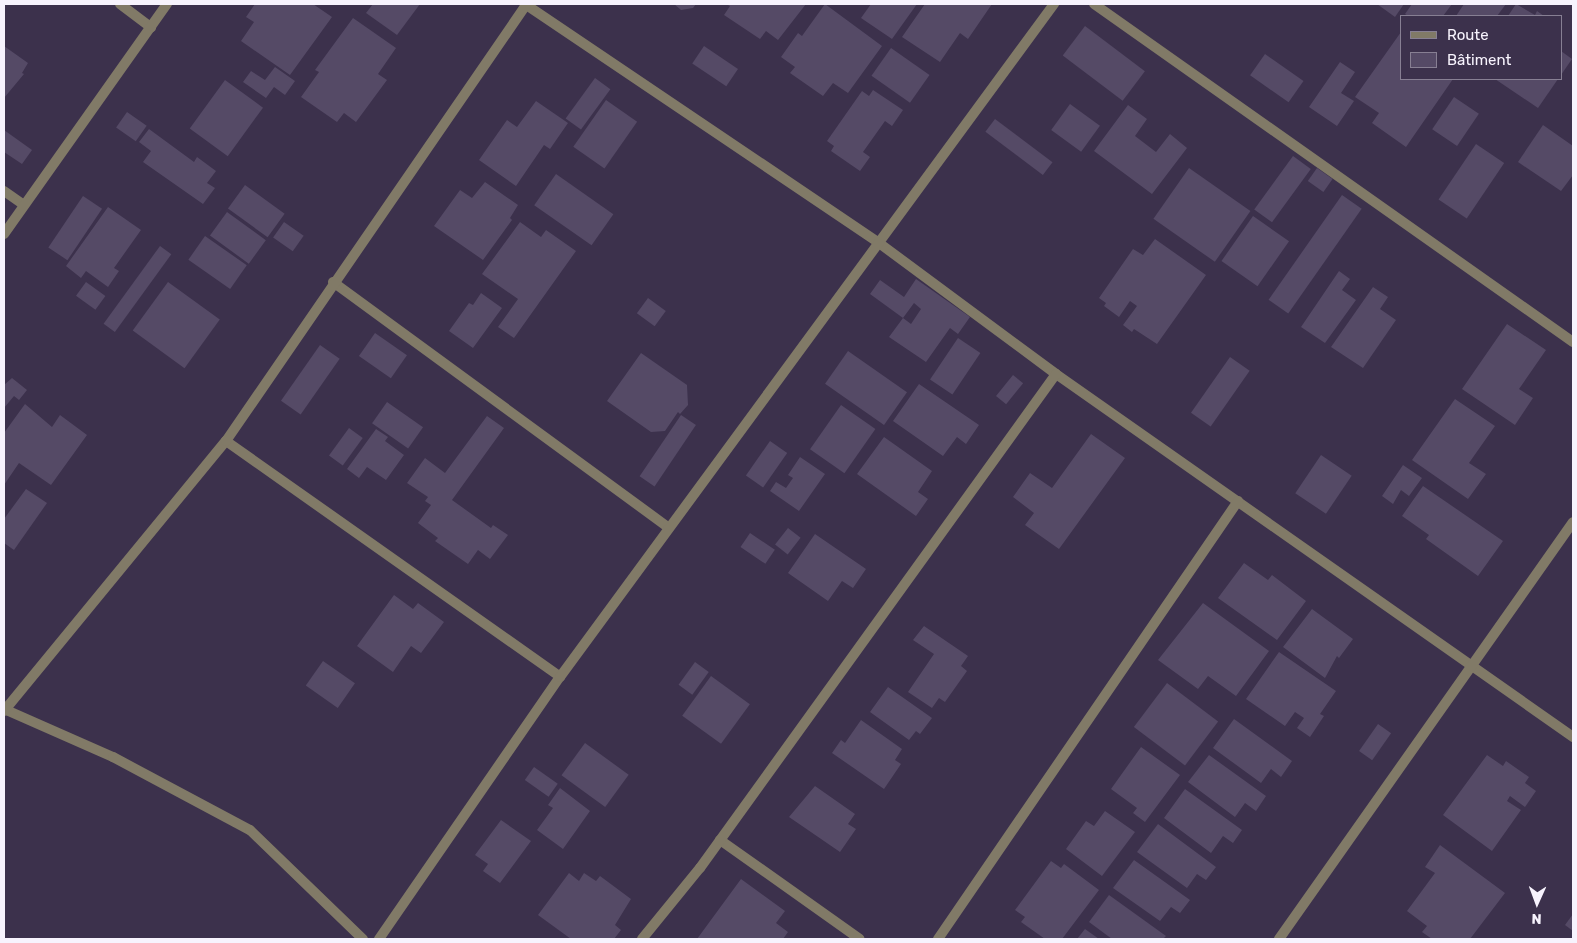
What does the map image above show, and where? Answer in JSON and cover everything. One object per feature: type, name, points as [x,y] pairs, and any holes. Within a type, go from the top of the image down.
[{"type":"street","points":[[120,4],[152,27]]},
{"type":"street","points":[[4,234],[167,4]]},
{"type":"street","points":[[363,939],[250,830],[113,757],[4,710],[226,440],[525,4],[879,243],[1056,374],[1473,664],[1573,737]]},
{"type":"street","points":[[379,939],[560,677],[1054,4]]},
{"type":"street","points":[[1094,4],[1573,342]]},
{"type":"street","points":[[4,191],[24,206]]},
{"type":"street","points":[[333,282],[669,528]]},
{"type":"street","points":[[642,939],[720,840],[1056,374]]},
{"type":"street","points":[[226,440],[560,677]]},
{"type":"street","points":[[938,939],[1238,501]]},
{"type":"street","points":[[1279,939],[1573,522]]},
{"type":"street","points":[[720,840],[860,939]]},
{"type":"building","points":[[255,4],[313,4],[332,17],[290,75],[241,41],[254,22],[246,17]]},
{"type":"building","points":[[373,4],[420,4],[397,35],[366,13]]},
{"type":"building","points":[[674,4],[696,4],[693,8],[681,10]]},
{"type":"building","points":[[726,4],[806,4],[778,40],[766,31],[760,39],[724,15],[730,6]]},
{"type":"building","points":[[825,4],[882,46],[848,93],[833,83],[823,96],[790,73],[795,67],[781,57],[798,33],[802,36]]},
{"type":"building","points":[[871,4],[917,4],[892,39],[861,18]]},
{"type":"building","points":[[925,4],[992,4],[968,39],[960,33],[940,62],[902,37]]},
{"type":"building","points":[[1377,4],[1404,4],[1395,17]]},
{"type":"building","points":[[1412,4],[1452,4],[1444,15],[1405,14]]},
{"type":"building","points":[[1464,4],[1506,4],[1498,15],[1457,15]]},
{"type":"building","points":[[1516,4],[1535,15],[1509,15]]},
{"type":"building","points":[[353,18],[396,48],[378,74],[387,80],[356,122],[344,113],[337,122],[301,97],[319,72],[315,70]]},
{"type":"building","points":[[1085,26],[1145,71],[1123,101],[1063,56]]},
{"type":"building","points":[[1400,33],[1400,80],[1452,80],[1406,147],[1372,123],[1379,113],[1355,97]]},
{"type":"building","points":[[4,46],[28,63],[22,73],[24,74],[4,98]]},
{"type":"building","points":[[704,46],[738,69],[726,86],[692,63]]},
{"type":"building","points":[[891,48],[930,75],[910,103],[871,76]]},
{"type":"building","points":[[1562,52],[1572,59],[1562,74]]},
{"type":"building","points":[[1265,54],[1304,81],[1289,102],[1250,75]]},
{"type":"building","points":[[1340,62],[1355,72],[1341,93],[1354,101],[1337,126],[1309,107]]},
{"type":"building","points":[[275,67],[295,81],[285,95],[274,87],[266,98],[243,82],[251,71],[265,80]]},
{"type":"building","points":[[595,78],[610,89],[581,130],[566,118]]},
{"type":"building","points":[[225,80],[263,108],[228,156],[190,129]]},
{"type":"building","points":[[1496,80],[1557,80],[1538,108]]},
{"type":"building","points":[[873,90],[903,110],[892,126],[885,121],[863,152],[870,157],[860,171],[831,151],[834,146],[827,141],[862,91],[869,96]]},
{"type":"building","points":[[1454,97],[1479,114],[1457,146],[1432,129]]},
{"type":"building","points":[[606,100],[637,122],[604,168],[573,147]]},
{"type":"building","points":[[536,101],[568,123],[550,149],[544,145],[516,186],[479,160],[507,120],[517,127]]},
{"type":"building","points":[[1070,104],[1100,126],[1081,152],[1051,130]]},
{"type":"building","points":[[1128,105],[1147,119],[1135,136],[1156,152],[1170,134],[1187,148],[1152,194],[1094,151]]},
{"type":"building","points":[[127,112],[147,126],[136,141],[116,128]]},
{"type":"building","points":[[995,119],[1053,162],[1043,175],[985,132]]},
{"type":"building","points":[[1543,125],[1573,146],[1573,175],[1561,191],[1518,162]]},
{"type":"building","points":[[149,129],[194,162],[197,157],[216,171],[207,183],[215,188],[203,204],[143,162],[151,151],[139,142]]},
{"type":"building","points":[[4,130],[32,150],[22,164],[4,152]]},
{"type":"building","points":[[1476,144],[1504,163],[1467,219],[1439,200]]},
{"type":"building","points":[[1293,156],[1311,169],[1272,222],[1254,209]]},
{"type":"building","points":[[1189,168],[1250,211],[1215,262],[1153,219]]},
{"type":"building","points":[[1317,168],[1333,179],[1323,192],[1308,181]]},
{"type":"building","points":[[556,174],[613,214],[592,245],[534,205]]},
{"type":"building","points":[[485,182],[518,205],[510,218],[512,220],[483,260],[434,226],[460,190],[472,198]]},
{"type":"building","points":[[245,185],[285,214],[268,237],[228,208]]},
{"type":"building","points":[[1342,195],[1362,209],[1288,314],[1269,300]]},
{"type":"building","points":[[83,196],[102,209],[67,260],[48,247]]},
{"type":"building","points":[[108,207],[141,230],[114,268],[119,271],[108,287],[86,271],[81,278],[66,266]]},
{"type":"building","points":[[227,212],[266,240],[249,264],[210,235]]},
{"type":"building","points":[[1253,216],[1289,241],[1257,286],[1221,261]]},
{"type":"building","points":[[284,222],[304,236],[293,251],[273,238]]},
{"type":"building","points":[[520,222],[541,237],[546,230],[576,251],[514,338],[498,327],[518,299],[482,274]]},
{"type":"building","points":[[205,236],[247,265],[230,289],[188,260]]},
{"type":"building","points":[[1155,239],[1206,275],[1157,344],[1134,329],[1132,332],[1123,325],[1137,306],[1130,301],[1119,317],[1104,306],[1106,303],[1099,298],[1133,249],[1143,255]]},
{"type":"building","points":[[160,246],[171,254],[115,332],[104,324]]},
{"type":"building","points":[[1339,271],[1350,279],[1342,290],[1356,300],[1325,343],[1301,327]]},
{"type":"building","points":[[916,279],[970,317],[958,334],[950,328],[926,362],[889,337],[903,318],[870,294],[880,280],[904,297]],"holes":[[[914,303],[921,309],[911,324],[903,318]]]},
{"type":"building","points":[[86,282],[105,296],[95,310],[76,296]]},
{"type":"building","points":[[168,282],[220,320],[185,368],[133,331]]},
{"type":"building","points":[[1373,287],[1388,297],[1380,309],[1396,320],[1363,368],[1331,347]]},
{"type":"building","points":[[481,293],[502,308],[473,348],[449,331],[469,303],[473,305]]},
{"type":"building","points":[[648,298],[666,311],[655,326],[637,313]]},
{"type":"building","points":[[1507,324],[1546,350],[1519,389],[1533,398],[1515,425],[1462,389]]},
{"type":"building","points":[[375,333],[407,355],[391,378],[359,356]]},
{"type":"building","points":[[958,338],[980,353],[952,395],[930,379]]},
{"type":"building","points":[[320,345],[340,359],[301,414],[281,401]]},
{"type":"building","points":[[848,351],[907,392],[884,425],[825,384]]},
{"type":"building","points":[[641,353],[687,385],[688,405],[680,414],[678,412],[665,431],[651,432],[607,401]]},
{"type":"building","points":[[1230,357],[1250,371],[1211,426],[1191,413]]},
{"type":"building","points":[[1013,375],[1023,383],[1006,404],[996,396]]},
{"type":"building","points":[[12,378],[27,390],[19,400],[14,396],[4,408],[4,385]]},
{"type":"building","points":[[919,384],[979,425],[966,444],[957,437],[943,456],[893,421]]},
{"type":"building","points":[[1455,399],[1495,426],[1469,463],[1486,474],[1468,499],[1412,460]]},
{"type":"building","points":[[387,402],[423,427],[408,449],[372,423]]},
{"type":"building","points":[[25,404],[52,427],[60,415],[87,435],[51,485],[19,463],[4,485],[4,433]]},
{"type":"building","points":[[841,405],[875,429],[844,473],[810,449]]},
{"type":"building","points":[[681,415],[696,425],[655,486],[640,476]]},
{"type":"building","points":[[487,416],[504,428],[452,500],[491,528],[493,525],[508,535],[490,559],[478,550],[468,564],[435,541],[438,538],[418,523],[431,505],[425,501],[428,497],[407,483],[425,458],[445,473]]},
{"type":"building","points":[[349,428],[363,438],[343,465],[329,456]]},
{"type":"building","points":[[376,429],[388,437],[385,441],[404,455],[386,480],[367,467],[359,478],[347,469]]},
{"type":"building","points":[[1091,434],[1125,458],[1059,549],[1025,525],[1034,513],[1013,497],[1030,473],[1052,488]]},
{"type":"building","points":[[884,437],[932,471],[918,492],[928,499],[916,516],[857,474]]},
{"type":"building","points":[[770,441],[787,453],[763,487],[746,475]]},
{"type":"building","points":[[1321,455],[1352,476],[1326,514],[1295,493]]},
{"type":"building","points":[[800,457],[825,474],[799,511],[770,491],[776,482],[786,488],[793,478],[788,475]]},
{"type":"building","points":[[1403,465],[1422,478],[1409,496],[1401,490],[1393,504],[1382,496]]},
{"type":"building","points":[[1423,486],[1503,541],[1478,576],[1426,539],[1429,535],[1402,516]]},
{"type":"building","points":[[26,489],[47,503],[14,550],[4,543],[4,519]]},
{"type":"building","points":[[788,528],[801,538],[788,554],[775,545]]},
{"type":"building","points":[[750,533],[775,550],[765,564],[740,547]]},
{"type":"building","points":[[815,534],[866,569],[853,588],[842,581],[828,601],[788,573]]},
{"type":"building","points":[[1244,563],[1268,580],[1272,575],[1306,601],[1277,640],[1218,598]]},
{"type":"building","points":[[394,595],[413,609],[418,603],[444,622],[421,653],[411,646],[393,672],[357,646]]},
{"type":"building","points":[[1203,603],[1269,651],[1236,696],[1208,676],[1198,689],[1158,660]]},
{"type":"building","points":[[1312,609],[1353,639],[1339,658],[1337,656],[1325,678],[1283,647]]},
{"type":"building","points":[[924,626],[968,656],[961,666],[967,671],[945,702],[939,698],[932,708],[908,692],[934,654],[913,640]]},
{"type":"building","points":[[1279,652],[1336,691],[1320,714],[1324,716],[1310,737],[1297,728],[1304,718],[1295,712],[1285,726],[1246,699]]},
{"type":"building","points":[[323,661],[355,683],[338,708],[306,686]]},
{"type":"building","points":[[695,662],[709,672],[692,695],[679,685]]},
{"type":"building","points":[[711,676],[750,704],[721,744],[682,716]]},
{"type":"building","points":[[1167,683],[1218,722],[1185,765],[1134,727]]},
{"type":"building","points":[[888,687],[932,718],[920,734],[916,731],[909,740],[870,712]]},
{"type":"building","points":[[1234,719],[1292,761],[1281,777],[1271,769],[1261,783],[1213,748]]},
{"type":"building","points":[[861,720],[902,749],[895,760],[901,764],[884,789],[832,753],[841,740],[845,743]]},
{"type":"building","points":[[1378,724],[1391,733],[1372,760],[1359,751]]},
{"type":"building","points":[[585,743],[629,775],[605,807],[561,775]]},
{"type":"building","points":[[1141,747],[1180,775],[1145,822],[1133,813],[1137,808],[1111,789]]},
{"type":"building","points":[[1209,755],[1266,796],[1256,811],[1245,803],[1235,817],[1188,782]]},
{"type":"building","points":[[1487,755],[1503,766],[1506,761],[1529,777],[1525,783],[1536,791],[1525,807],[1510,796],[1507,801],[1521,810],[1492,851],[1443,815]]},
{"type":"building","points":[[534,767],[558,784],[549,797],[525,780]]},
{"type":"building","points":[[815,786],[855,814],[848,824],[856,829],[840,852],[789,817]]},
{"type":"building","points":[[560,788],[590,811],[563,849],[537,830],[553,808],[548,805]]},
{"type":"building","points":[[1185,789],[1242,830],[1233,843],[1223,836],[1211,853],[1164,818]]},
{"type":"building","points":[[1105,811],[1135,832],[1102,876],[1066,849],[1086,821],[1094,826]]},
{"type":"building","points":[[501,820],[531,841],[500,883],[483,871],[488,864],[475,855]]},
{"type":"building","points":[[1158,824],[1216,867],[1206,880],[1197,874],[1187,888],[1137,852]]},
{"type":"building","points":[[1440,845],[1505,893],[1470,939],[1432,939],[1422,932],[1427,926],[1407,911],[1435,873],[1425,867]]},
{"type":"building","points":[[1134,860],[1190,900],[1180,913],[1171,907],[1160,921],[1113,888]]},
{"type":"building","points":[[1051,861],[1061,868],[1064,864],[1099,890],[1062,939],[1045,939],[1021,922],[1025,917],[1015,910]]},
{"type":"building","points":[[569,873],[579,881],[584,873],[596,881],[600,876],[631,899],[615,925],[621,930],[614,939],[571,939],[538,915]]},
{"type":"building","points":[[741,879],[785,911],[776,923],[788,932],[783,939],[697,939]]},
{"type":"building","points":[[1109,895],[1166,936],[1163,939],[1112,939],[1089,922]]},
{"type":"building","points":[[1573,914],[1573,931],[1565,925]]},
{"type":"building","points":[[1085,929],[1099,939],[1077,939]]}]
